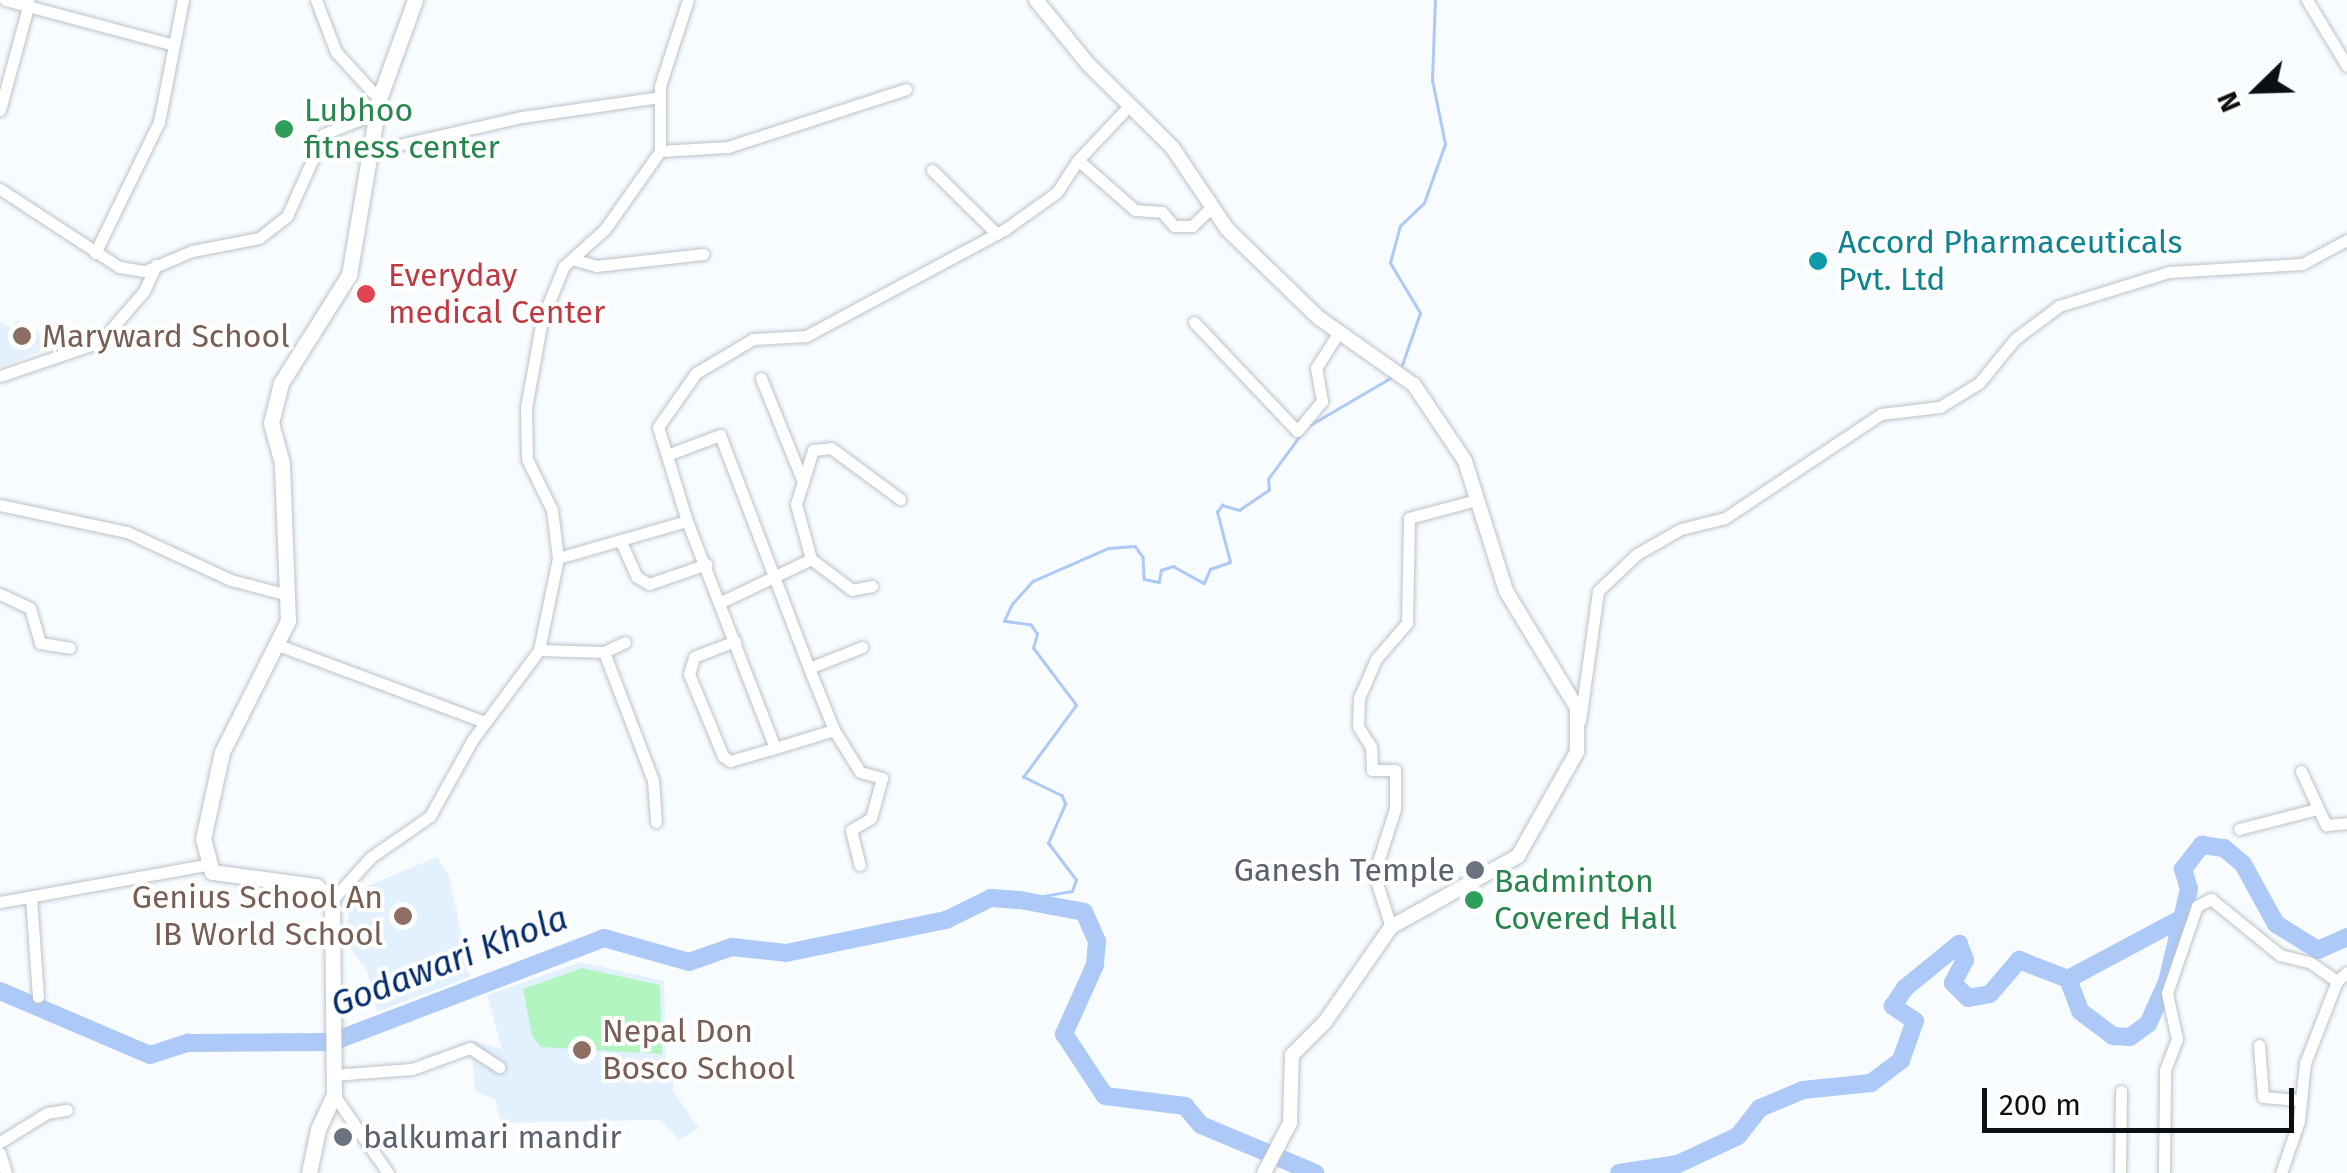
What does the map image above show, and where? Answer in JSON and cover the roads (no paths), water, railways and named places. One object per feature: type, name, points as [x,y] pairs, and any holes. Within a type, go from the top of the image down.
[{"type":"main road","points":[[309,1173],[318,1128],[334,1095],[332,900],[316,886],[224,877],[206,865],[202,838],[222,752],[278,645],[288,596],[282,464],[271,423],[297,354],[350,275],[379,99],[414,0]]},
{"type":"street","points":[[5,0],[29,3],[174,45]]},
{"type":"street","points":[[95,253],[159,122],[183,0]]},
{"type":"street","points":[[2,198],[119,267],[156,265],[260,238],[279,226],[324,134],[371,114],[379,99],[336,52],[316,0]]},
{"type":"street","points":[[332,900],[371,857],[430,816],[484,722],[539,650],[558,558],[552,510],[528,459],[526,408],[542,319],[572,259],[606,229],[660,151],[660,97],[688,0]]},
{"type":"street","points":[[1036,0],[1172,147],[1227,230],[1339,332],[1406,379],[1465,461],[1506,590],[1577,708],[1580,725]]},
{"type":"street","points":[[2307,0],[2347,66]]},
{"type":"street","points":[[0,110],[3,86],[29,3]]},
{"type":"street","points":[[660,151],[728,147],[906,89]]},
{"type":"street","points":[[372,151],[522,118],[660,97]]},
{"type":"street","points":[[775,748],[707,564],[687,521],[666,455],[658,427],[669,403],[696,373],[735,346],[806,336],[997,234],[1057,192],[1078,160],[1130,105]]},
{"type":"street","points":[[1078,160],[1135,210],[1162,212],[1174,226],[1192,226],[1213,206]]},
{"type":"street","points":[[932,170],[997,234]]},
{"type":"street","points":[[1264,1173],[1289,1125],[1292,1055],[1326,1022],[1391,928],[1518,856],[1577,752],[1598,592],[1637,554],[1681,529],[1726,518],[1881,414],[1940,407],[1978,383],[2015,340],[2059,306],[2169,272],[2302,264],[2347,240]]},
{"type":"street","points":[[572,259],[596,266],[703,254]]},
{"type":"street","points":[[0,376],[100,342],[144,291],[156,265]]},
{"type":"street","points":[[1194,322],[1297,431],[1322,401],[1316,368],[1339,332]]},
{"type":"street","points":[[761,378],[802,482]]},
{"type":"street","points":[[666,455],[720,435],[834,730],[860,772],[882,778],[872,818],[851,830],[860,865]]},
{"type":"street","points":[[872,586],[852,590],[810,559],[796,504],[813,450],[822,445],[900,499]]},
{"type":"street","points":[[1391,928],[1374,874],[1395,809],[1395,770],[1372,770],[1370,747],[1358,726],[1360,698],[1376,659],[1407,624],[1409,518],[1476,500]]},
{"type":"street","points":[[0,505],[127,532],[231,580],[288,596]]},
{"type":"street","points":[[558,558],[622,544],[687,521]]},
{"type":"street","points":[[622,544],[638,576],[649,584],[707,564]]},
{"type":"street","points":[[721,602],[810,559]]},
{"type":"street","points":[[0,594],[30,608],[40,643],[70,648]]},
{"type":"street","points":[[735,640],[694,656],[688,674],[723,756],[730,761],[834,730]]},
{"type":"street","points":[[539,650],[604,652],[625,642]]},
{"type":"street","points":[[278,645],[484,722]]},
{"type":"street","points":[[809,668],[862,647]]},
{"type":"street","points":[[604,652],[653,780],[656,822]]},
{"type":"street","points":[[2301,771],[2326,825],[2347,823]]},
{"type":"street","points":[[2239,830],[2317,809]]},
{"type":"street","points":[[0,902],[206,865]]},
{"type":"street","points":[[32,897],[38,997]]},
{"type":"street","points":[[2164,1173],[2165,1070],[2177,1039],[2167,993],[2197,906],[2211,899],[2280,955],[2342,976],[2305,1063],[2302,1100],[2281,1173]]},
{"type":"street","points":[[2259,1046],[2263,1097],[2302,1100]]},
{"type":"street","points":[[332,1069],[412,1069],[470,1048],[500,1066]]},
{"type":"street","points":[[2120,1173],[2121,1091]]},
{"type":"street","points":[[334,1095],[388,1173]]},
{"type":"street","points":[[0,1142],[47,1114],[67,1110]]},
{"type":"street","points":[[0,1153],[6,1173]]},
{"type":"waterway","points":[[1401,368],[1420,313],[1390,263],[1400,226],[1424,203],[1445,144],[1432,80],[1435,0]]},
{"type":"waterway","points":[[1310,425],[1392,377]]},
{"type":"waterway","points":[[1020,900],[1072,891],[1076,880],[1048,843],[1065,804],[1062,796],[1023,777],[1076,705],[1033,648],[1037,634],[1031,625],[1004,621],[1012,604],[1033,581],[1108,548],[1135,546],[1143,557],[1144,579],[1159,582],[1161,570],[1173,566],[1204,583],[1210,569],[1230,562],[1217,512],[1222,505],[1239,510],[1269,490],[1268,479],[1301,434]]},
{"type":"waterway","name":"Godawari Khola","points":[[1619,1173],[1678,1164],[1738,1136],[1760,1108],[1803,1090],[1871,1083],[1901,1060],[1915,1021],[1893,1006],[1905,988],[1959,944],[1965,960],[1953,983],[1968,998],[1990,994],[2019,960],[2068,979],[2080,1011],[2113,1036],[2130,1037],[2148,1024],[2167,982],[2189,889],[2183,869],[2202,845],[2224,848],[2243,864],[2276,924],[2318,950],[2347,937]]},
{"type":"waterway","name":"Godawari Khola","points":[[0,991],[150,1055],[188,1043],[332,1042],[604,938],[689,962],[732,947],[786,953],[946,920],[991,898],[1020,900],[1084,912],[1097,941],[1095,965],[1064,1034],[1105,1096],[1185,1106],[1201,1125],[1315,1173]]},
{"type":"waterway","points":[[2068,979],[2184,917]]},
{"type":"place","name":"Lubhoo fitness center","points":[[284,129]]},
{"type":"place","name":"Accord Pharmaceuticals Pvt. Ltd","points":[[1818,261]]},
{"type":"place","name":"Everyday medical Center","points":[[366,294]]},
{"type":"place","name":"Maryward School","points":[[22,336]]},
{"type":"place","name":"Ganesh Temple","points":[[1475,870]]},
{"type":"place","name":"Badminton Covered Hall","points":[[1474,900]]},
{"type":"place","name":"Genius School An IB World School","points":[[403,916]]},
{"type":"place","name":"Nepal Don Bosco School","points":[[582,1050]]},
{"type":"place","name":"balkumari mandir","points":[[343,1137]]}]
